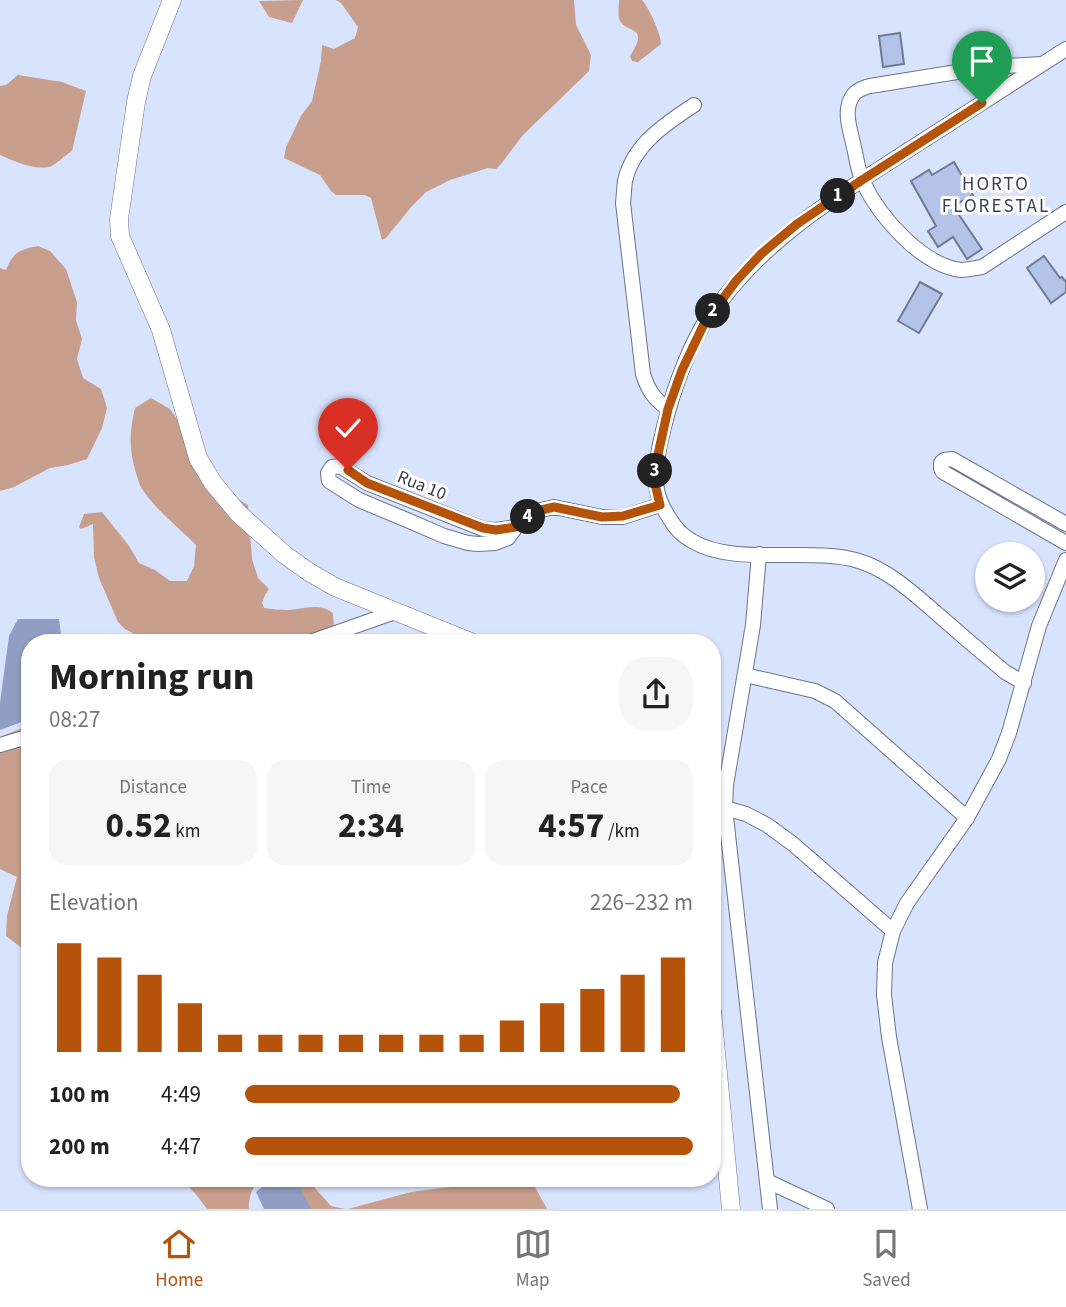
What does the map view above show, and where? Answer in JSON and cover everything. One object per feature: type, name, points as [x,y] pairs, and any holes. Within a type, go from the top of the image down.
[{"type":"street","points":[[172,0],[142,76],[119,219],[120,236],[161,330],[198,458],[213,483],[237,513],[309,572],[335,587],[451,634]]},
{"type":"street","points":[[1024,683],[1005,673],[907,588],[883,571],[859,561],[828,555],[735,553],[714,550],[693,541],[675,528],[660,505],[655,468],[668,409],[682,370],[704,324],[736,281],[761,254],[797,224],[862,180],[1066,49]]},
{"type":"street","points":[[1042,64],[988,67],[870,86],[859,90],[852,98],[848,121],[862,180],[887,219],[906,240],[943,265],[960,270],[982,267],[1066,212]]},
{"type":"street","points":[[668,409],[655,400],[647,388],[643,374],[623,203],[625,180],[642,145],[667,122],[694,106]]},
{"type":"street","points":[[1066,524],[952,459],[941,463],[943,472],[1066,543]]},
{"type":"street","name":"Rua 10","points":[[516,527],[496,530],[483,528],[367,483],[341,466],[332,467],[328,473],[332,485],[359,500],[444,536],[478,544],[495,543],[508,538],[516,527],[537,511],[554,507],[602,517],[623,516],[660,505]]},
{"type":"street","points":[[478,544],[483,528]]},
{"type":"street","points":[[759,554],[753,625],[726,785],[725,808],[770,1209]]},
{"type":"street","points":[[919,1209],[889,1037],[884,995],[885,963],[893,931],[907,903],[967,818],[999,759],[1039,626],[1066,559]]},
{"type":"street","points":[[333,634],[395,612]]},
{"type":"street","points":[[745,675],[815,691],[835,701],[967,818]]},
{"type":"street","points":[[0,745],[21,739]]},
{"type":"street","points":[[725,808],[746,814],[784,837],[893,931]]},
{"type":"street","points":[[721,1105],[731,1209]]},
{"type":"street","points":[[767,1181],[827,1209]]},
{"type":"shaded area","points":[[303,0],[292,23],[269,17],[259,1]]},
{"type":"shaded area","points":[[336,0],[574,0],[576,25],[591,55],[589,71],[522,136],[496,169],[488,168],[450,180],[426,192],[382,240],[371,198],[365,195],[336,195],[320,175],[284,158],[286,147],[301,116],[312,101],[322,45],[334,49],[355,38],[358,27]]},
{"type":"shaded area","points":[[619,0],[642,0],[659,34],[661,44],[638,62],[632,61],[630,56],[636,46],[637,34],[622,23]]},
{"type":"shaded area","points":[[18,75],[62,82],[86,91],[72,151],[49,167],[30,166],[0,155],[0,86],[6,85]]},
{"type":"shaded area","points":[[38,246],[50,251],[66,269],[77,302],[76,320],[82,339],[77,359],[83,378],[101,389],[107,408],[102,428],[87,459],[50,468],[14,487],[0,491],[0,268],[6,270],[18,252]]},
{"type":"shaded area","points":[[151,398],[170,409],[229,494],[248,505],[252,559],[258,578],[269,589],[262,603],[264,608],[287,610],[317,607],[328,610],[333,613],[334,629],[338,634],[134,634],[118,622],[99,578],[94,557],[93,524],[81,529],[79,527],[84,514],[102,512],[139,563],[170,581],[187,581],[194,566],[196,545],[160,511],[140,485],[131,448],[135,408]]},
{"type":"shaded area","points":[[21,729],[21,947],[6,936],[7,916],[17,877],[0,869],[0,737]]},
{"type":"shaded area","points":[[189,1187],[254,1187],[249,1209],[207,1209]]},
{"type":"shaded area","points":[[277,1187],[314,1187],[331,1206],[345,1209],[278,1209]]},
{"type":"shaded area","points":[[450,1187],[535,1187],[547,1209],[348,1209],[411,1192]]},
{"type":"water","points":[[18,619],[59,619],[61,634],[21,634],[21,722],[0,730],[0,703],[9,636]]},
{"type":"water","points":[[262,1187],[300,1187],[311,1209],[264,1209],[256,1192]]},
{"type":"building","points":[[900,33],[904,64],[883,67],[879,36]]},
{"type":"building","points":[[954,162],[973,195],[953,206],[982,249],[967,259],[953,237],[938,247],[928,231],[936,226],[911,181],[929,170],[932,175]]},
{"type":"building","points":[[1044,256],[1066,282],[1066,292],[1051,303],[1027,268]]},
{"type":"building","points":[[920,282],[942,294],[919,333],[898,321]]},
{"type":"district","name":"HORTO FLORESTAL","points":[[996,194]]},
{"type":"route","points":[[348,470],[367,483],[450,517],[496,530],[516,527],[537,511],[554,507],[602,517],[623,516],[660,505],[655,468],[668,409],[682,370],[704,324],[736,281],[761,254],[797,224],[982,103]]}]
